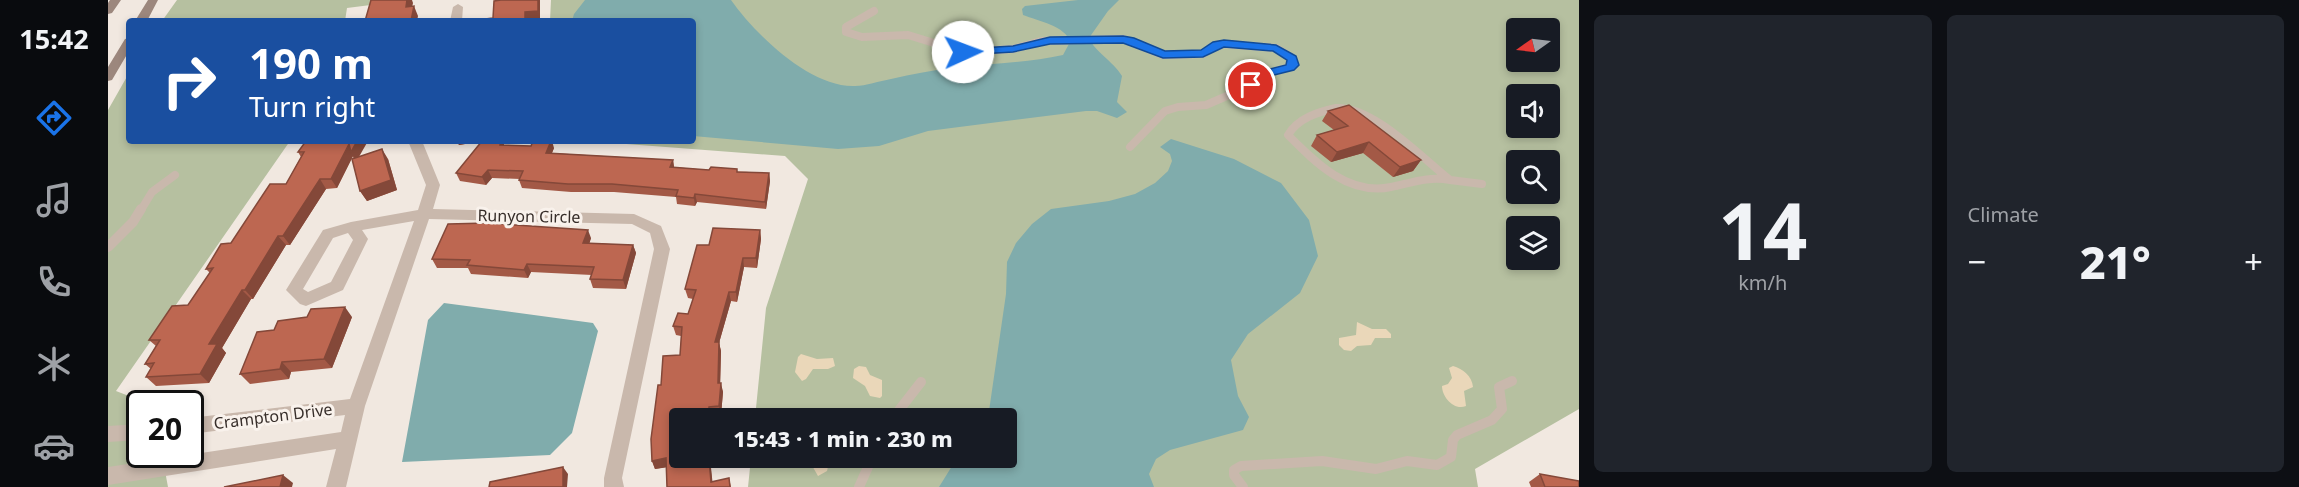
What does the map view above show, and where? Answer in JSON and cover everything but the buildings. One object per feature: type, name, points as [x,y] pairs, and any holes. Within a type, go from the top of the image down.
[{"type":"main road","points":[[108,11],[116,0]]},
{"type":"main road","points":[[143,18],[153,0]]},
{"type":"main road","points":[[108,77],[126,47]]},
{"type":"street","points":[[456,18],[458,7]]},
{"type":"street","points":[[336,487],[356,406],[433,185],[416,144]]},
{"type":"street","name":"Runyon Circle","points":[[351,227],[361,239],[337,286],[306,300],[294,290],[328,234],[351,227],[424,214],[634,219],[656,230],[662,249],[613,478],[614,487]]},
{"type":"street","name":"Crampton Drive","points":[[204,424],[356,406]]},
{"type":"street","points":[[108,434],[126,433]]},
{"type":"street","name":"Crampton Drive","points":[[108,476],[347,439]]},
{"type":"lane","points":[[874,11],[846,27],[846,32],[862,37],[908,35],[963,52],[1001,50],[1041,41],[1130,40],[1163,55],[1203,54],[1220,44],[1260,46],[1283,51],[1289,54],[1294,62],[1290,68],[1266,74],[1243,89],[1212,103],[1166,111],[1130,147]]},
{"type":"lane","points":[[1451,181],[1371,116],[1360,111],[1344,108],[1331,110],[1300,121],[1291,128],[1288,135],[1345,182],[1364,188],[1379,189],[1414,180],[1434,178],[1467,184],[1482,183]]},
{"type":"lane","points":[[108,247],[133,222],[152,192],[175,175]]},
{"type":"lane","points":[[1243,487],[1234,475],[1234,470],[1241,466],[1322,461],[1376,469],[1407,461],[1437,465],[1446,462],[1451,457],[1452,440],[1457,435],[1492,420],[1502,410],[1499,387],[1512,381]]},
{"type":"lane","points":[[901,408],[921,382]]},
{"type":"lane","points":[[859,487],[868,468]]},
{"type":"green space","points":[[177,0],[410,0],[347,8],[345,18],[164,18]]},
{"type":"green space","points":[[551,0],[1579,0],[1579,409],[1475,469],[1478,487],[748,487],[750,468],[1017,468],[1017,408],[756,408],[766,308],[808,179],[785,156],[627,144],[696,144],[696,18],[550,18]]},
{"type":"green space","points":[[126,78],[126,144],[288,144],[116,391],[126,395],[126,468],[164,468],[168,487],[108,487],[108,110]]},
{"type":"sand","points":[[1357,322],[1372,329],[1386,329],[1391,334],[1391,338],[1375,338],[1371,345],[1357,346],[1351,351],[1344,350],[1339,345],[1339,338],[1356,335]]},
{"type":"sand","points":[[801,354],[817,359],[833,358],[835,366],[828,369],[813,369],[802,381],[795,372],[798,357]]},
{"type":"sand","points":[[859,366],[866,367],[870,375],[882,380],[880,398],[870,396],[865,386],[853,378],[854,369]]},
{"type":"sand","points":[[1453,366],[1466,374],[1472,383],[1473,387],[1464,391],[1466,406],[1453,405],[1446,398],[1443,390],[1442,386],[1448,384],[1452,378],[1449,368]]},
{"type":"sand","points":[[813,468],[828,468],[827,471],[818,476]]},
{"type":"water","points":[[585,0],[731,0],[769,43],[802,69],[838,84],[855,86],[938,70],[1063,55],[1070,42],[1067,36],[1051,25],[1023,15],[1022,9],[1025,6],[1078,0],[1119,0],[1108,11],[1089,38],[1122,76],[1117,102],[1127,112],[1117,118],[1097,111],[1086,111],[928,131],[879,146],[838,149],[696,136],[696,18],[573,18]]},
{"type":"water","points":[[1171,139],[1234,159],[1281,183],[1309,220],[1318,256],[1300,293],[1248,334],[1231,360],[1238,396],[1249,417],[1243,430],[1170,450],[1156,459],[1149,474],[1154,487],[939,487],[951,468],[1017,468],[1017,408],[989,408],[1006,294],[1007,262],[1016,243],[1032,224],[1051,209],[1109,201],[1135,194],[1155,183],[1168,171],[1172,161],[1170,154],[1160,147]]},
{"type":"water","points":[[444,303],[593,323],[598,331],[572,433],[550,455],[402,462],[428,320]]},
{"type":"route","points":[[963,52],[1013,49],[1035,42],[1123,39],[1163,55],[1203,54],[1216,45],[1224,44],[1276,48],[1289,54],[1292,58],[1294,62],[1290,68],[1266,74],[1251,85]]}]
